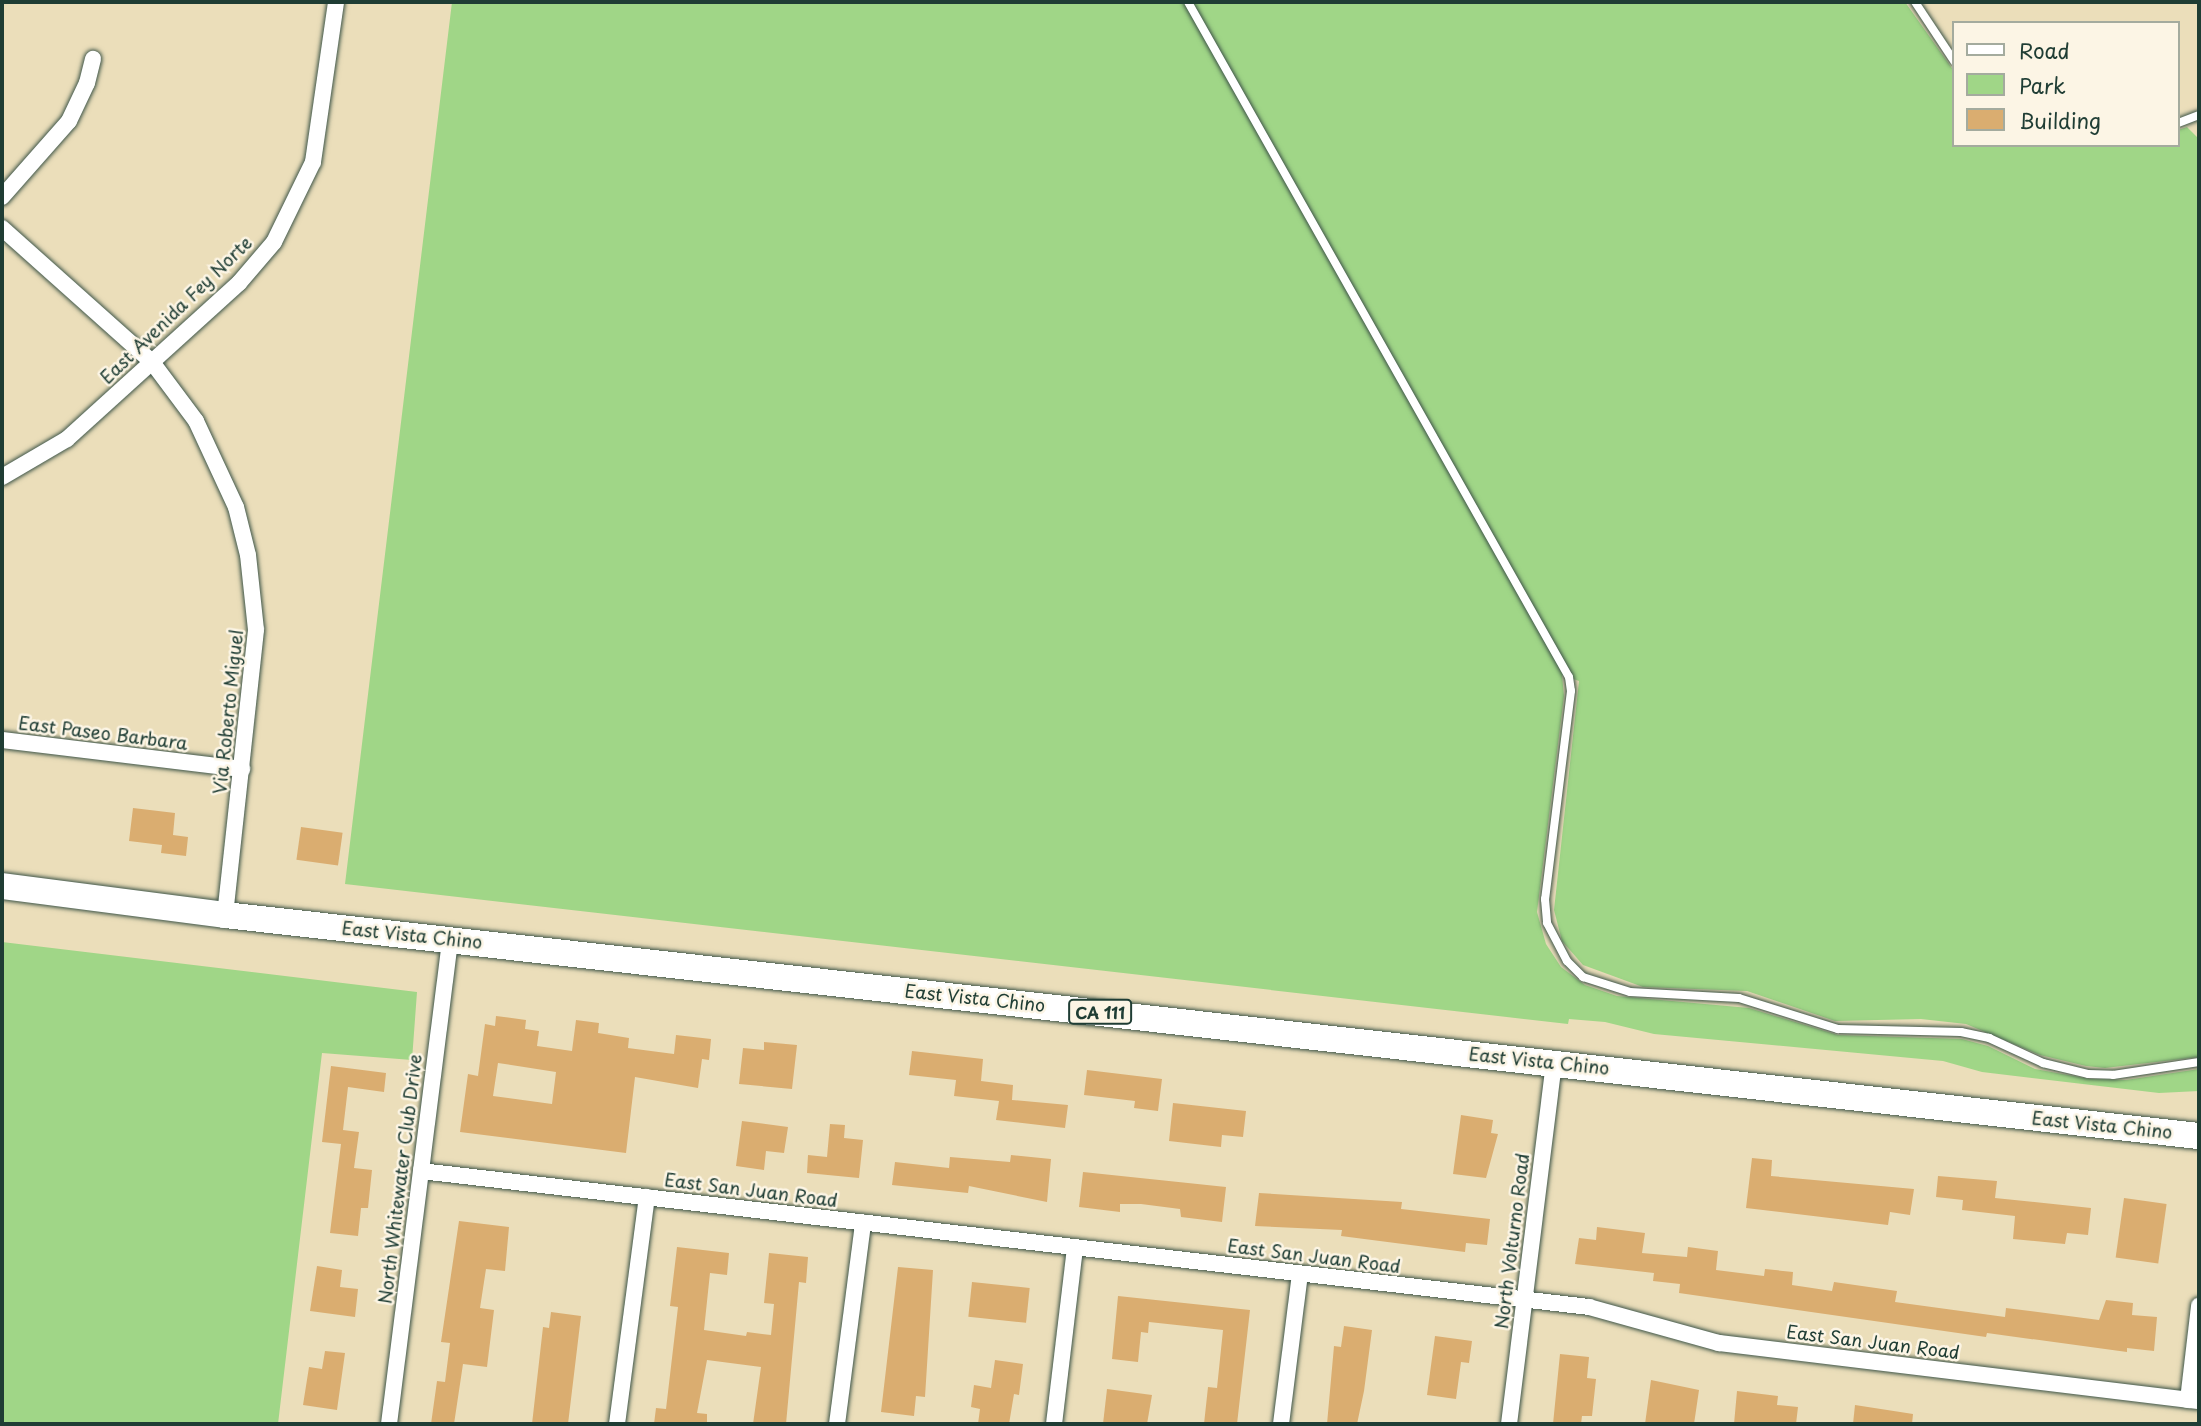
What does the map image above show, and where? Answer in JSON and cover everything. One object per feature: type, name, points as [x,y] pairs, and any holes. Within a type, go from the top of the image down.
[{"type":"main road","name":"East Vista Chino","points":[[2,886],[225,915],[450,938],[2199,1136]]},
{"type":"street","name":"East Avenida Fey Norte","points":[[2,477],[67,439],[256,265],[290,217],[313,162],[321,129],[336,2]]},
{"type":"street","points":[[2,197],[69,121],[88,83],[93,59]]},
{"type":"street","name":"Via Roberto Miguel","points":[[2,228],[152,362],[196,421],[218,462],[248,555],[256,630],[225,915]]},
{"type":"street","name":"East Paseo Barbara","points":[[2,740],[242,769]]},
{"type":"street","name":"North Whitewater Club Drive","points":[[389,1424],[450,938]]},
{"type":"street","name":"North Volturno Road","points":[[1508,1424],[1554,1063]]},
{"type":"street","name":"East San Juan Road","points":[[421,1171],[1589,1307],[1719,1343],[2194,1400]]},
{"type":"street","points":[[617,1424],[647,1197]]},
{"type":"street","points":[[837,1424],[863,1223]]},
{"type":"street","points":[[1054,1424],[1075,1247]]},
{"type":"street","points":[[1281,1424],[1300,1273]]},
{"type":"street","points":[[2194,1400],[2199,1306]]},
{"type":"lane","points":[[1188,2],[1569,677],[1571,691],[1545,899],[1547,923],[1567,961],[1583,977],[1617,989],[1739,999],[1838,1030],[1961,1032],[1989,1038],[2043,1063],[2088,1074],[2113,1075],[2199,1062]]},
{"type":"lane","points":[[1915,2],[1952,58]]},
{"type":"lane","points":[[2180,122],[2199,115]]},
{"type":"green space","points":[[452,2],[1905,2],[1952,68],[1952,147],[2180,147],[2180,129],[2187,127],[2199,139],[2199,1057],[2105,1068],[2086,1066],[2040,1055],[1966,1024],[1921,1019],[1835,1021],[1747,991],[1643,987],[1583,965],[1562,941],[1554,910],[1579,681],[1562,675],[1564,696],[1537,912],[1546,944],[1561,967],[1585,985],[1617,996],[1749,1008],[1838,1035],[1962,1039],[1988,1046],[2035,1069],[2090,1079],[2126,1080],[2199,1069],[2199,1091],[2159,1093],[1982,1072],[1943,1061],[1654,1034],[1605,1022],[1569,1019],[1568,1024],[345,884]]},
{"type":"green space","points":[[2,942],[417,992],[412,1060],[322,1053],[278,1424],[2,1424]]},
{"type":"building","points":[[133,808],[175,813],[173,835],[188,837],[186,856],[161,853],[162,845],[129,841]]},
{"type":"building","points":[[301,827],[343,833],[338,866],[296,860]]},
{"type":"building","points":[[496,1016],[526,1020],[525,1029],[539,1031],[537,1046],[572,1051],[576,1020],[599,1023],[598,1033],[629,1038],[628,1048],[674,1054],[676,1035],[711,1039],[709,1060],[702,1059],[698,1088],[635,1077],[626,1153],[460,1132],[468,1074],[478,1076],[485,1024],[495,1026]],"holes":[[[498,1063],[556,1072],[552,1104],[493,1096]]]},
{"type":"building","points":[[764,1042],[797,1045],[792,1089],[739,1084],[743,1048],[764,1050]]},
{"type":"building","points":[[912,1051],[983,1059],[981,1081],[1013,1085],[1012,1100],[1068,1105],[1065,1128],[996,1120],[999,1101],[954,1096],[956,1080],[909,1075]]},
{"type":"building","points":[[331,1066],[386,1073],[384,1092],[348,1087],[343,1130],[359,1132],[354,1168],[372,1170],[368,1208],[361,1208],[358,1236],[330,1233],[341,1144],[322,1142]]},
{"type":"building","points":[[1087,1070],[1162,1079],[1158,1111],[1134,1108],[1135,1101],[1084,1095]]},
{"type":"building","points":[[1173,1103],[1246,1111],[1243,1137],[1222,1135],[1221,1147],[1169,1141]]},
{"type":"building","points":[[1461,1115],[1493,1120],[1491,1133],[1498,1134],[1486,1178],[1453,1174]]},
{"type":"building","points":[[742,1121],[788,1127],[784,1153],[766,1151],[764,1170],[736,1166]]},
{"type":"building","points":[[830,1124],[845,1125],[844,1138],[863,1140],[859,1178],[807,1173],[808,1155],[827,1157]]},
{"type":"building","points":[[1011,1155],[1051,1159],[1047,1202],[969,1186],[968,1193],[892,1185],[895,1162],[949,1168],[950,1157],[1010,1162]]},
{"type":"building","points":[[1752,1158],[1772,1160],[1771,1176],[1914,1189],[1910,1215],[1890,1212],[1888,1225],[1746,1208]]},
{"type":"building","points":[[1083,1172],[1226,1187],[1222,1222],[1181,1217],[1180,1209],[1141,1204],[1120,1204],[1120,1212],[1079,1207]]},
{"type":"building","points":[[1938,1176],[1997,1181],[1995,1198],[2091,1208],[2088,1235],[2067,1233],[2065,1244],[2013,1239],[2015,1216],[1962,1210],[1963,1200],[1936,1197]]},
{"type":"building","points":[[1259,1193],[1402,1202],[1401,1209],[1490,1219],[1487,1245],[1466,1243],[1465,1252],[1341,1236],[1342,1230],[1255,1226]]},
{"type":"building","points":[[2124,1198],[2167,1204],[2158,1263],[2116,1257]]},
{"type":"building","points":[[459,1221],[509,1227],[505,1271],[486,1269],[480,1308],[494,1310],[487,1367],[463,1364],[454,1424],[431,1424],[437,1381],[445,1382],[450,1343],[441,1342]]},
{"type":"building","points":[[1597,1227],[1645,1233],[1642,1253],[1687,1257],[1688,1247],[1718,1251],[1716,1270],[1764,1276],[1765,1269],[1793,1272],[1792,1285],[1832,1291],[1834,1282],[1897,1291],[1895,1302],[2005,1317],[2006,1308],[2099,1320],[2106,1300],[2133,1303],[2132,1315],[2157,1317],[2154,1351],[2127,1348],[2127,1352],[1987,1333],[1986,1337],[1679,1293],[1680,1284],[1653,1281],[1654,1273],[1575,1264],[1579,1238],[1596,1240]]},
{"type":"building","points":[[677,1247],[729,1253],[727,1275],[710,1273],[704,1330],[746,1336],[747,1332],[771,1335],[774,1304],[764,1303],[769,1253],[808,1257],[806,1283],[799,1282],[786,1424],[753,1424],[761,1367],[707,1360],[697,1413],[707,1414],[707,1424],[654,1424],[656,1408],[666,1409],[678,1307],[670,1306]]},
{"type":"building","points":[[317,1266],[342,1270],[340,1287],[358,1289],[355,1317],[310,1311]]},
{"type":"building","points":[[898,1267],[933,1270],[925,1397],[916,1396],[914,1416],[881,1412]]},
{"type":"building","points":[[972,1282],[1030,1288],[1026,1323],[968,1317]]},
{"type":"building","points":[[1118,1296],[1250,1310],[1237,1424],[1204,1424],[1208,1387],[1217,1388],[1223,1330],[1149,1322],[1148,1333],[1141,1332],[1138,1362],[1112,1359]]},
{"type":"building","points":[[551,1312],[581,1316],[568,1424],[532,1424],[543,1327],[549,1328]]},
{"type":"building","points":[[1344,1326],[1372,1330],[1364,1391],[1357,1424],[1327,1424],[1334,1346],[1341,1347]]},
{"type":"building","points":[[1435,1336],[1472,1341],[1469,1363],[1461,1362],[1456,1399],[1427,1395]]},
{"type":"building","points":[[325,1351],[345,1353],[337,1410],[303,1405],[309,1367],[322,1369]]},
{"type":"building","points":[[1560,1354],[1589,1357],[1587,1378],[1596,1379],[1592,1416],[1582,1416],[1581,1424],[1553,1424]]},
{"type":"building","points":[[995,1360],[1023,1364],[1019,1395],[1014,1394],[1009,1424],[978,1424],[980,1409],[971,1407],[974,1385],[991,1388]]},
{"type":"building","points":[[1651,1380],[1699,1390],[1694,1424],[1645,1424]]},
{"type":"building","points":[[1107,1389],[1152,1395],[1147,1424],[1103,1424]]},
{"type":"building","points":[[1737,1391],[1778,1396],[1777,1405],[1798,1407],[1796,1424],[1734,1424]]},
{"type":"building","points":[[1855,1405],[1913,1414],[1912,1424],[1853,1424]]}]
